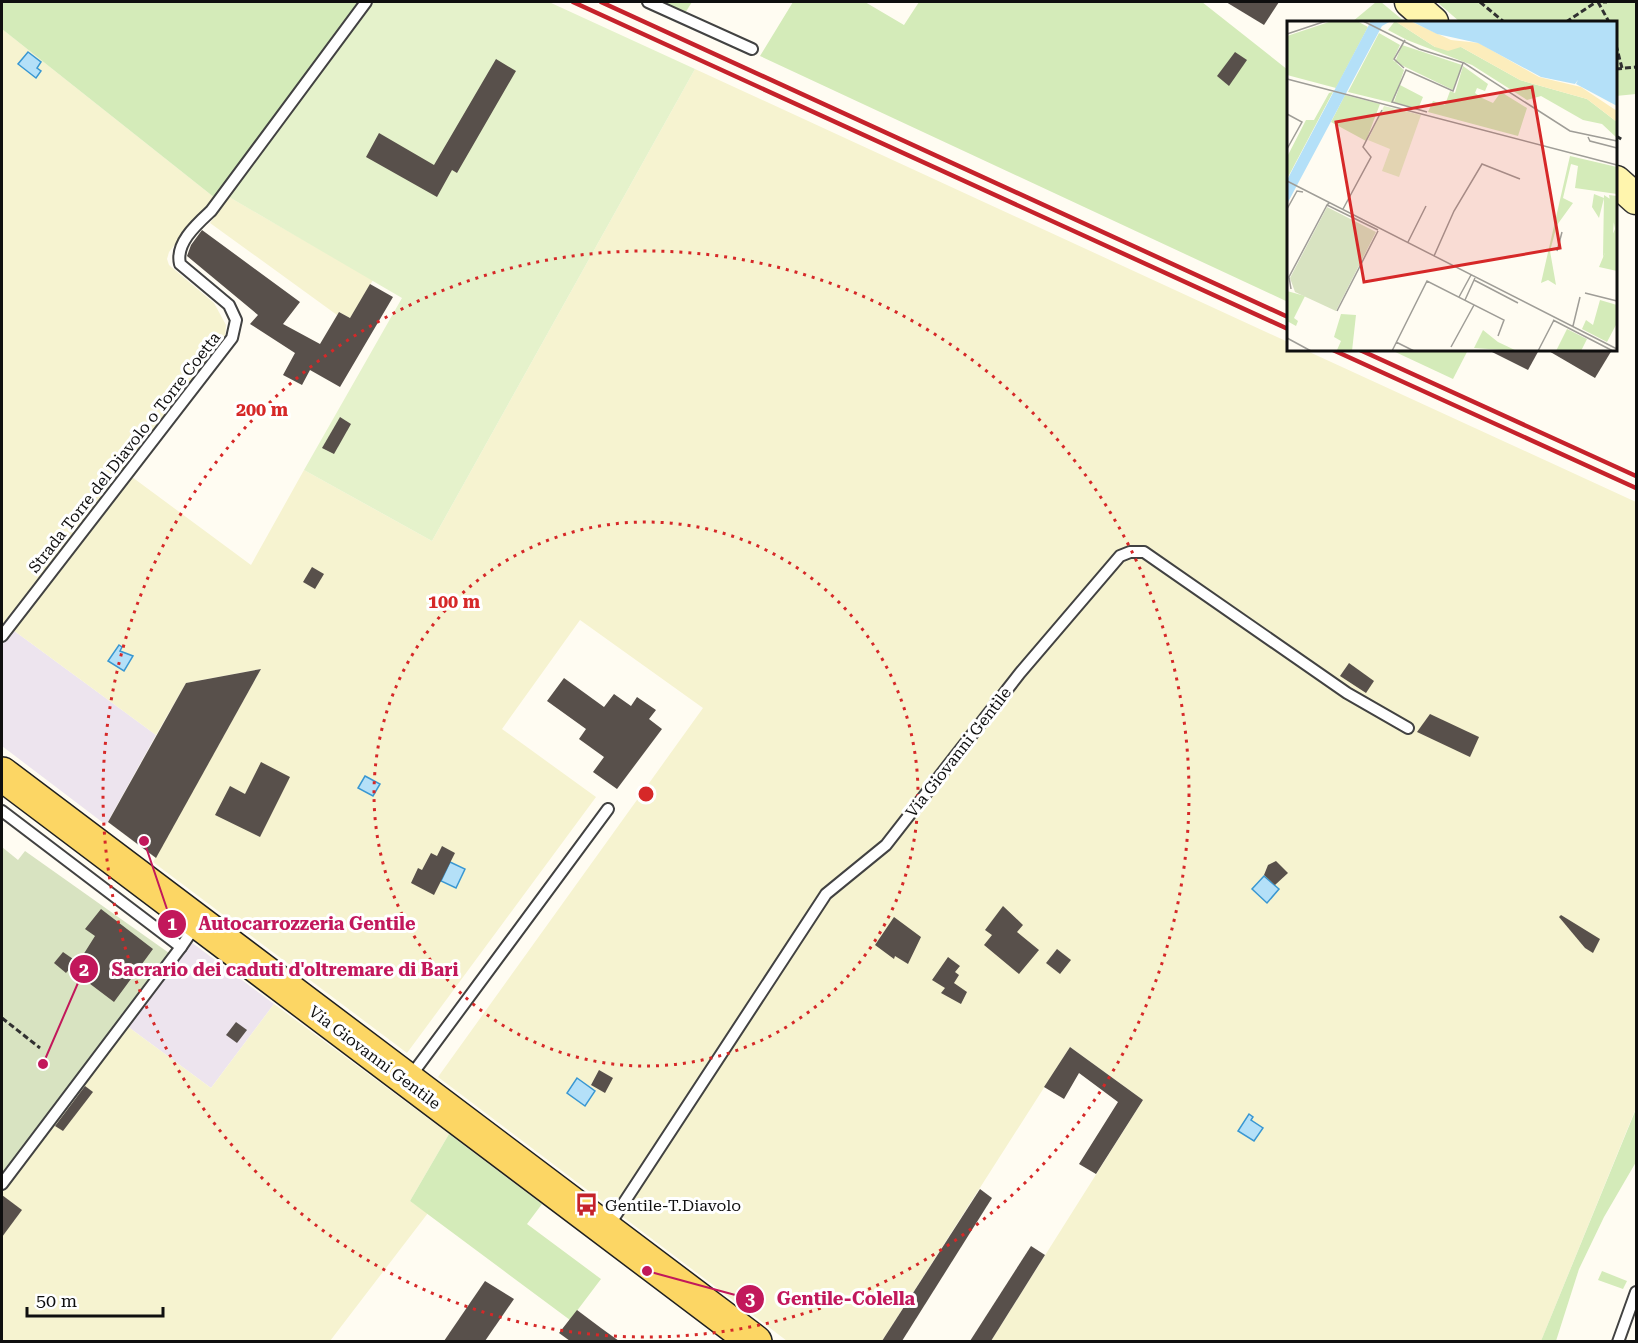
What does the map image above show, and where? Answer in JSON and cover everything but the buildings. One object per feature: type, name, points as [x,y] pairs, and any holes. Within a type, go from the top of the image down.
[{"type":"main road","points":[[1410,2],[1432,21]]},
{"type":"main road","points":[[1617,182],[1636,199]]},
{"type":"main road","name":"Via Giovanni Gentile","points":[[2,774],[78,850],[189,935],[407,1082],[755,1341]]},
{"type":"lane","name":"Strada Torre del Diavolo o Torre Coetta","points":[[2,636],[232,338],[236,320],[229,305],[180,264],[178,255],[182,244],[198,223],[211,211],[366,2]]},
{"type":"lane","points":[[648,2],[753,49]]},
{"type":"lane","name":"Via Giovanni Gentile","points":[[606,1229],[826,894],[886,844],[1020,673],[1120,556],[1144,552],[1347,693],[1408,728]]},
{"type":"lane","points":[[407,1082],[608,809]]},
{"type":"lane","points":[[2,811],[78,850]]},
{"type":"lane","points":[[2,1184],[189,935]]},
{"type":"lane","points":[[1618,1341],[1636,1292]]},
{"type":"path","points":[[1480,2],[1503,21]]},
{"type":"path","points":[[1568,21],[1599,2],[1607,2]]},
{"type":"path","points":[[1599,2],[1608,21]]},
{"type":"path","points":[[1617,48],[1623,68]]},
{"type":"path","points":[[1617,69],[1636,67]]},
{"type":"path","points":[[1617,137],[1623,140]]},
{"type":"path","points":[[2,1018],[40,1048]]},
{"type":"shaded area","points":[[2,29],[215,198],[169,252],[167,259],[169,265],[214,303],[226,325],[225,337],[219,349],[2,625]]},
{"type":"shaded area","points":[[695,69],[1287,342],[1287,351],[1307,351],[1636,502],[1636,1108],[1541,1341],[991,1341],[1143,1100],[1070,1047],[882,1341],[787,1341],[438,1077],[703,708],[580,620],[502,729],[596,797],[407,1053],[153,862],[261,669],[186,683],[156,735],[13,630],[132,477],[251,565],[304,470],[432,541]]},
{"type":"shaded area","points":[[229,197],[373,280],[350,318],[339,312],[337,315],[210,223]]},
{"type":"shaded area","points":[[13,630],[156,735],[106,825],[2,746],[2,645]]},
{"type":"shaded area","points":[[191,942],[274,1004],[211,1088],[127,1026]]},
{"type":"shaded area","points":[[274,1004],[449,1134],[410,1201],[428,1213],[330,1341],[2,1341],[2,1192],[127,1026],[211,1088]]},
{"type":"green space","points":[[2,2],[360,2],[215,198],[2,29]]},
{"type":"green space","points":[[374,2],[549,2],[695,69],[432,541],[304,470],[402,298],[229,197]]},
{"type":"green space","points":[[659,2],[692,2],[685,13]]},
{"type":"green space","points":[[793,2],[865,2],[904,25],[919,2],[1202,2],[1287,69],[1287,302],[760,56]]},
{"type":"green space","points":[[1376,2],[1381,2],[1404,21],[1353,21]]},
{"type":"green space","points":[[1437,2],[1636,2],[1636,94],[1617,96],[1617,21],[1459,21]]},
{"type":"green space","points":[[1393,351],[1467,351],[1453,379]]},
{"type":"green space","points":[[2,847],[18,860],[25,851],[169,953],[2,1175]]},
{"type":"green space","points":[[1636,1109],[1636,1162],[1604,1217],[1579,1269],[1556,1341],[1541,1341]]},
{"type":"green space","points":[[449,1134],[542,1204],[527,1224],[601,1279],[570,1320],[410,1201]]},
{"type":"green space","points":[[1602,1271],[1627,1281],[1623,1289],[1598,1280]]},
{"type":"water","points":[[28,52],[41,62],[37,68],[41,71],[36,78],[18,64]]},
{"type":"water","points":[[119,645],[122,647],[120,651],[133,656],[124,671],[108,661]]},
{"type":"water","points":[[365,776],[380,784],[373,796],[358,788]]},
{"type":"water","points":[[450,862],[465,869],[456,888],[441,881]]},
{"type":"water","points":[[1264,876],[1279,889],[1267,903],[1252,889]]},
{"type":"water","points":[[577,1078],[595,1091],[585,1106],[567,1093]]},
{"type":"water","points":[[1249,1114],[1253,1117],[1251,1120],[1263,1128],[1254,1141],[1238,1131]]},
{"type":"railway","points":[[573,2],[1287,329]]},
{"type":"railway","points":[[601,2],[1287,317]]},
{"type":"railway","points":[[1335,351],[1636,488]]},
{"type":"railway","points":[[1362,351],[1636,476]]},
{"type":"place","name":"Autocarrozzeria Gentile","points":[[144,841]]},
{"type":"place","name":"Sacrario dei caduti d'oltremare di Bari","points":[[43,1064]]},
{"type":"place","name":"Gentile-T.Diavolo","points":[[587,1205]]},
{"type":"place","name":"Gentile-Colella","points":[[647,1271]]}]
